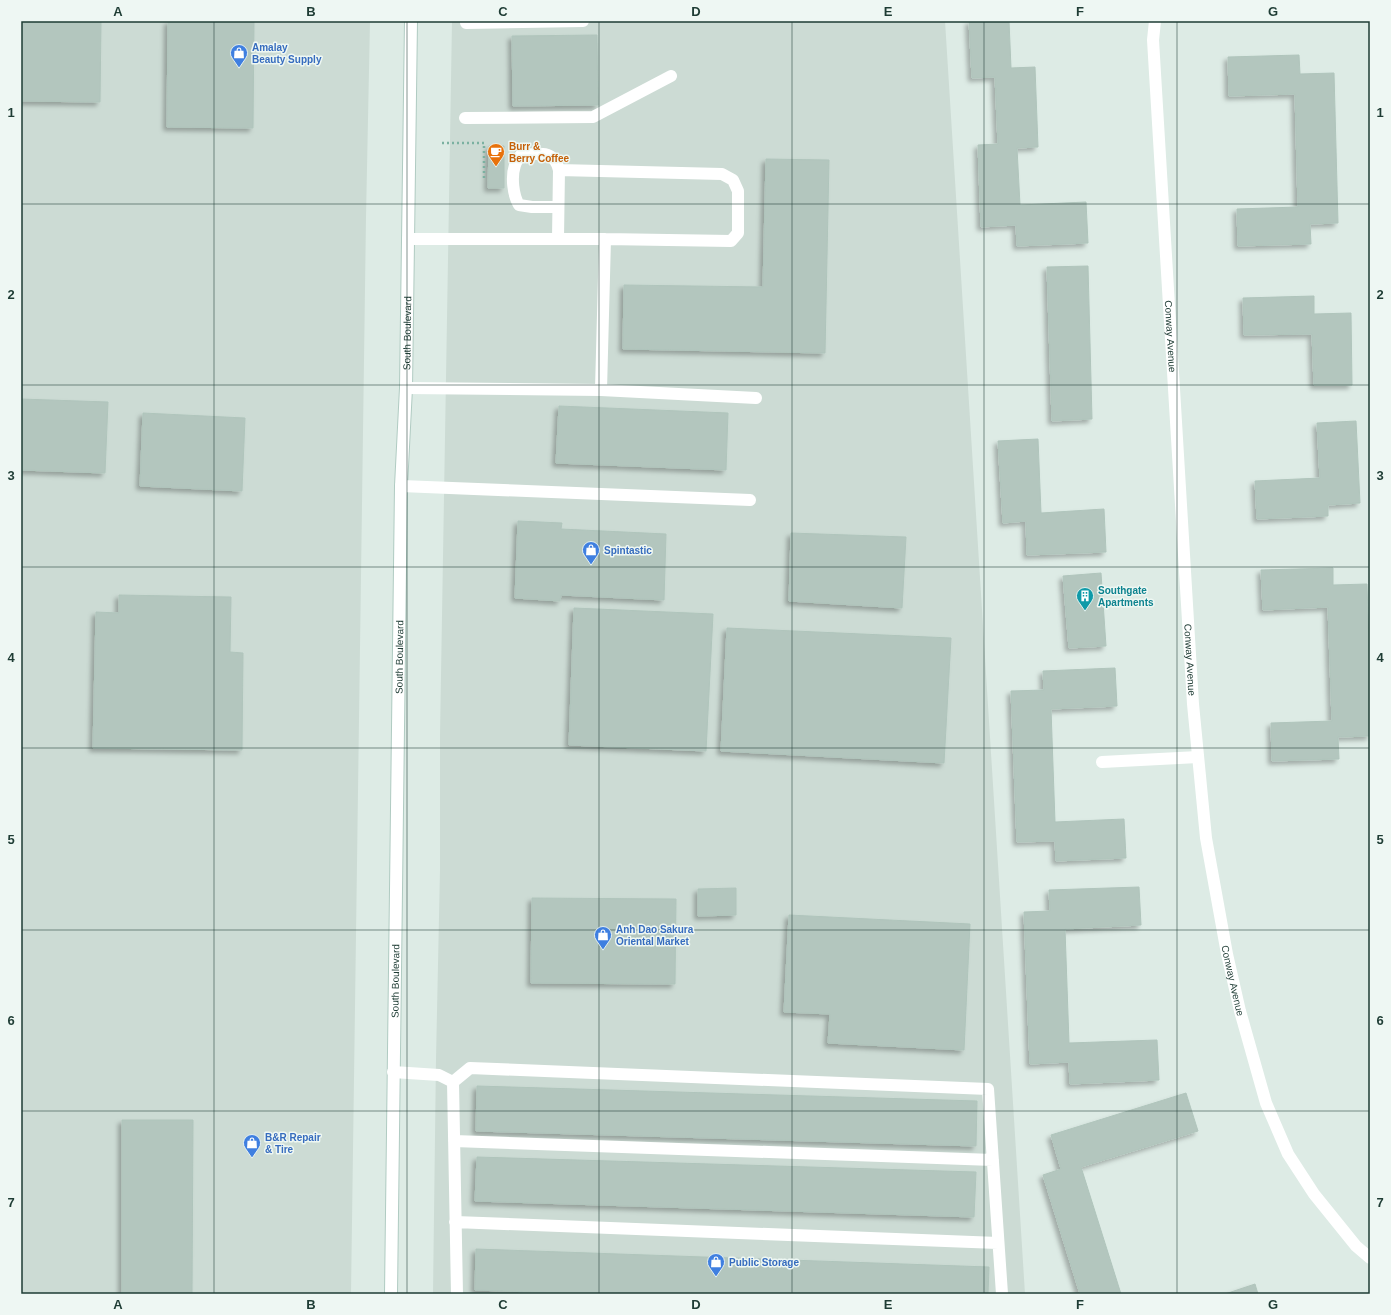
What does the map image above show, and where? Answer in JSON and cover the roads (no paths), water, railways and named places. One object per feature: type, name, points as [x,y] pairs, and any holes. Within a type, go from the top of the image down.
[{"type":"main road","name":"South Boulevard","points":[[391,1294],[401,486],[406,388],[410,21]]},
{"type":"main road","points":[[466,23],[583,21]]},
{"type":"main road","name":"Conway Avenue","points":[[1155,21],[1153,40],[1192,704],[1206,838],[1227,954],[1240,1011],[1266,1103],[1288,1154],[1314,1194],[1356,1246],[1370,1258]]},
{"type":"main road","points":[[466,118],[593,117],[672,76]]},
{"type":"main road","points":[[558,207],[532,207],[519,205],[515,198],[513,180],[515,165],[520,156],[534,153],[547,154],[557,161],[559,170],[558,238]]},
{"type":"main road","points":[[408,239],[558,238],[731,241],[738,233],[738,191],[733,180],[722,174],[559,170]]},
{"type":"main road","points":[[601,390],[605,239]]},
{"type":"main road","points":[[406,388],[601,390],[756,398]]},
{"type":"main road","points":[[401,486],[750,500]]},
{"type":"main road","points":[[1102,762],[1198,757]]},
{"type":"main road","points":[[453,1082],[470,1068],[988,1089],[1002,1294]]},
{"type":"main road","points":[[393,1072],[439,1075],[453,1082]]},
{"type":"main road","points":[[453,1082],[457,1294]]},
{"type":"main road","points":[[454,1141],[993,1160]]},
{"type":"main road","points":[[455,1222],[998,1243]]},
{"type":"place","name":"Amalay Beauty Supply","points":[[239,68]]},
{"type":"place","name":"Burr & Berry Coffee","points":[[496,167]]},
{"type":"place","name":"Spintastic","points":[[591,565]]},
{"type":"place","name":"Southgate Apartments","points":[[1085,611]]},
{"type":"place","name":"Anh Dao Sakura Oriental Market","points":[[603,950]]},
{"type":"place","name":"B&R Repair & Tire","points":[[252,1158]]},
{"type":"place","name":"Public Storage","points":[[716,1277]]}]
